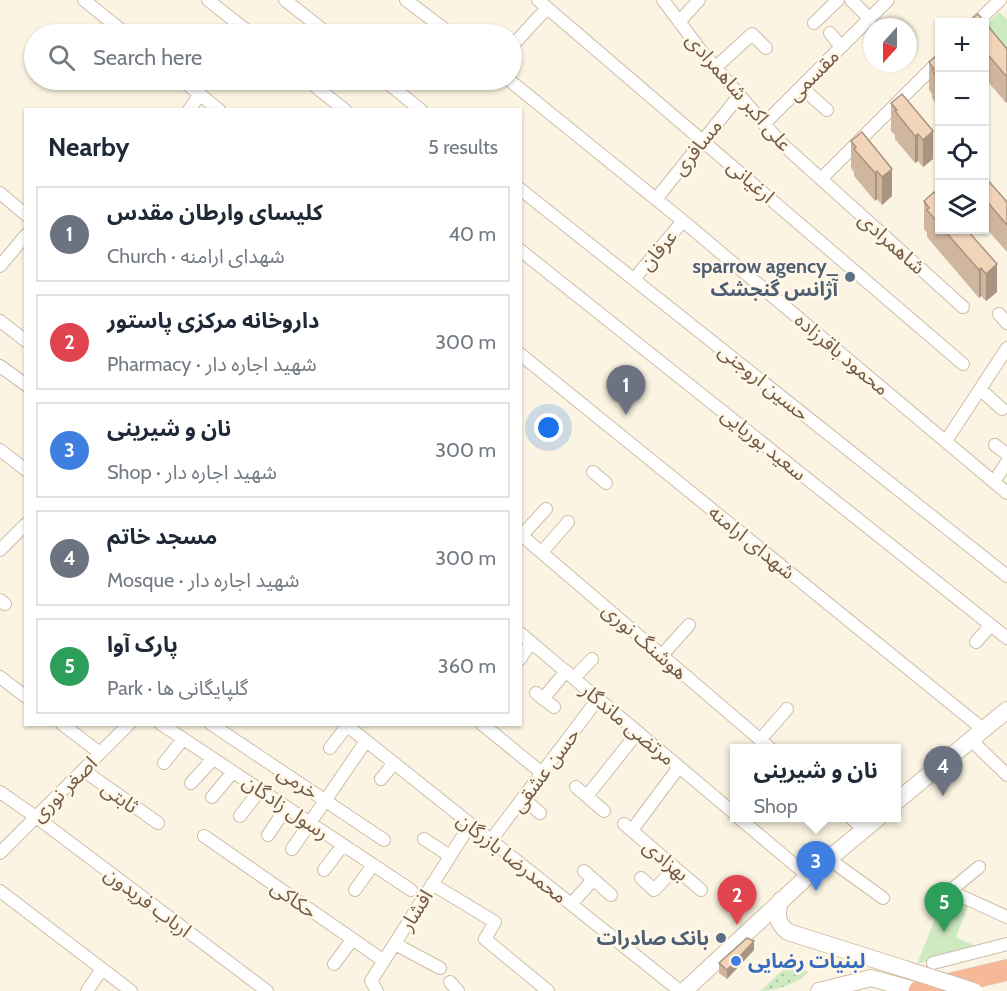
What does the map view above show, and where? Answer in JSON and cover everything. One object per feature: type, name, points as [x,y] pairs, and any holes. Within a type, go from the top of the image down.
[{"type":"highway","points":[[918,991],[1007,970]]},
{"type":"main road","points":[[901,798],[1007,710]]},
{"type":"main road","points":[[682,991],[807,876],[873,822]]},
{"type":"main road","points":[[781,900],[777,917],[788,932],[974,991]]},
{"type":"main road","points":[[819,991],[867,979],[882,980],[918,991]]},
{"type":"street","points":[[84,0],[114,24]]},
{"type":"street","points":[[208,0],[238,24]]},
{"type":"street","points":[[285,0],[315,24]]},
{"type":"street","points":[[406,0],[438,24]]},
{"type":"street","points":[[679,22],[699,0]]},
{"type":"street","points":[[814,23],[838,0]]},
{"type":"street","points":[[851,0],[869,18]]},
{"type":"street","name":"مقسمی","points":[[871,18],[888,0]]},
{"type":"street","points":[[981,18],[1000,0]]},
{"type":"street","name":"علی اکبر شاهمرادی","points":[[667,2],[679,22],[739,96],[764,124],[821,178]]},
{"type":"street","points":[[522,32],[543,4]]},
{"type":"street","name":"ارغیانی","points":[[543,4],[963,364]]},
{"type":"street","name":"مقسمی","points":[[764,124],[863,26]]},
{"type":"street","points":[[830,33],[842,47]]},
{"type":"street","points":[[715,68],[752,34],[766,48]]},
{"type":"street","points":[[821,178],[935,64]]},
{"type":"street","points":[[801,87],[827,110]]},
{"type":"street","points":[[195,90],[217,108]]},
{"type":"street","points":[[320,90],[342,108]]},
{"type":"street","points":[[396,90],[419,108]]},
{"type":"street","name":"محمود باقرزاده","points":[[521,90],[683,221],[1007,493]]},
{"type":"street","points":[[190,108],[200,94]]},
{"type":"street","name":"مسافری","points":[[656,199],[739,96]]},
{"type":"street","name":"شاهمرادی","points":[[821,178],[963,307]]},
{"type":"street","name":"حسین اروجنی","points":[[522,191],[1007,576]]},
{"type":"street","points":[[0,193],[24,213]]},
{"type":"street","name":"عرفان","points":[[634,279],[683,221]]},
{"type":"street","points":[[0,266],[24,237]]},
{"type":"street","name":"سعید بوریایی","points":[[522,252],[1007,638]]},
{"type":"street","points":[[0,321],[24,339]]},
{"type":"street","points":[[946,441],[1007,348]]},
{"type":"street","name":"شهدای ارامنه","points":[[522,356],[977,735],[1007,775]]},
{"type":"street","points":[[0,366],[24,384]]},
{"type":"street","points":[[980,389],[1002,409]]},
{"type":"street","points":[[995,445],[1007,454]]},
{"type":"street","points":[[0,450],[24,468]]},
{"type":"street","points":[[994,482],[1007,462]]},
{"type":"street","points":[[593,472],[606,483]]},
{"type":"street","points":[[522,533],[546,508]]},
{"type":"street","points":[[542,552],[568,522]]},
{"type":"street","points":[[0,550],[5,537],[24,525]]},
{"type":"street","name":"هوشنگ نوری","points":[[522,535],[765,744]]},
{"type":"street","points":[[662,655],[689,625]]},
{"type":"street","points":[[976,642],[991,625]]},
{"type":"street","name":"مرتضی ماندگار","points":[[522,635],[730,810]]},
{"type":"street","points":[[522,656],[531,642]]},
{"type":"street","points":[[554,707],[539,696],[592,659]]},
{"type":"street","points":[[0,677],[24,695]]},
{"type":"street","name":"حسن عشقی","points":[[491,840],[598,699]]},
{"type":"street","points":[[760,740],[788,710]]},
{"type":"street","points":[[65,726],[100,753]]},
{"type":"street","name":"اصغر نوری","points":[[0,853],[127,726]]},
{"type":"street","name":"رسول زادگان","points":[[163,726],[411,890]]},
{"type":"street","name":"خرمی","points":[[214,726],[384,840]]},
{"type":"street","points":[[330,748],[345,726]]},
{"type":"street","name":"محمدرضا بازرگان","points":[[347,726],[682,991]]},
{"type":"street","points":[[484,726],[542,773]]},
{"type":"street","points":[[587,796],[638,732]]},
{"type":"street","points":[[164,763],[183,740]]},
{"type":"street","points":[[292,849],[366,741]]},
{"type":"street","points":[[191,783],[213,759]]},
{"type":"street","points":[[381,779],[394,763]]},
{"type":"street","name":"بهزادی","points":[[679,767],[628,827],[701,890]]},
{"type":"street","name":"ثابتی","points":[[83,770],[158,823]]},
{"type":"street","points":[[212,797],[233,772]]},
{"type":"street","points":[[576,787],[604,811]]},
{"type":"street","points":[[240,816],[260,790]]},
{"type":"street","name":"ارباب فریدون","points":[[0,792],[36,817],[261,990]]},
{"type":"street","points":[[523,798],[540,813]]},
{"type":"street","points":[[268,835],[286,808]]},
{"type":"street","points":[[744,822],[807,876]]},
{"type":"street","points":[[856,822],[864,829]]},
{"type":"street","name":"افشار","points":[[377,991],[371,981],[468,828]]},
{"type":"street","name":"حکاکی","points":[[204,836],[384,962]]},
{"type":"street","points":[[424,839],[450,856]]},
{"type":"street","points":[[324,870],[343,845]]},
{"type":"street","points":[[830,858],[883,898]]},
{"type":"street","points":[[355,890],[373,865]]},
{"type":"street","points":[[979,867],[950,891],[1005,912]]},
{"type":"street","points":[[640,878],[654,890],[675,868]]},
{"type":"street","points":[[571,904],[589,876],[611,895]]},
{"type":"street","points":[[432,885],[495,922],[485,939],[548,991]]},
{"type":"street","points":[[0,891],[131,991]]},
{"type":"street","points":[[334,964],[352,940]]},
{"type":"street","points":[[395,944],[440,968]]},
{"type":"street","points":[[933,963],[1007,944]]},
{"type":"street","points":[[87,991],[102,969]]},
{"type":"green space","points":[[999,12],[1007,19],[1007,52],[989,32],[989,22]]},
{"type":"green space","points":[[944,896],[969,904],[956,937],[978,947],[917,964]]},
{"type":"green space","points":[[788,965],[808,972],[799,980],[786,986],[760,991]]},
{"type":"building","points":[[989,27],[1007,49],[1006,76],[989,56]]},
{"type":"building","points":[[935,57],[935,74],[932,70],[934,69],[929,62]]},
{"type":"building","points":[[902,94],[933,131],[923,140],[918,134],[915,136],[891,103]]},
{"type":"building","points":[[862,132],[892,169],[882,177],[877,171],[875,173],[854,149],[856,147],[851,141]]},
{"type":"building","points":[[989,182],[1007,202],[1007,225],[989,204]]},
{"type":"building","points":[[935,193],[935,219],[927,210],[929,208],[924,201]]},
{"type":"building","points":[[948,234],[971,234],[997,264],[986,274],[981,268],[979,270]]},
{"type":"building","points":[[747,938],[754,941],[727,970],[719,963]]},
{"type":"place","name":"sparrow agency_ آژانس گنجشک","points":[[850,277]]},
{"type":"place","name":"کلیسای وارطان مقدس","points":[[626,415]]},
{"type":"place","name":"مسجد خاتم","points":[[943,796]]},
{"type":"place","name":"نان و شیرینی","points":[[816,891]]},
{"type":"place","name":"داروخانه مرکزی پاستور","points":[[737,925]]},
{"type":"place","name":"پارک آوا","points":[[944,932]]},
{"type":"place","name":"بانک صادرات","points":[[721,938]]},
{"type":"place","name":"لبنیات رضایی","points":[[736,961]]}]
